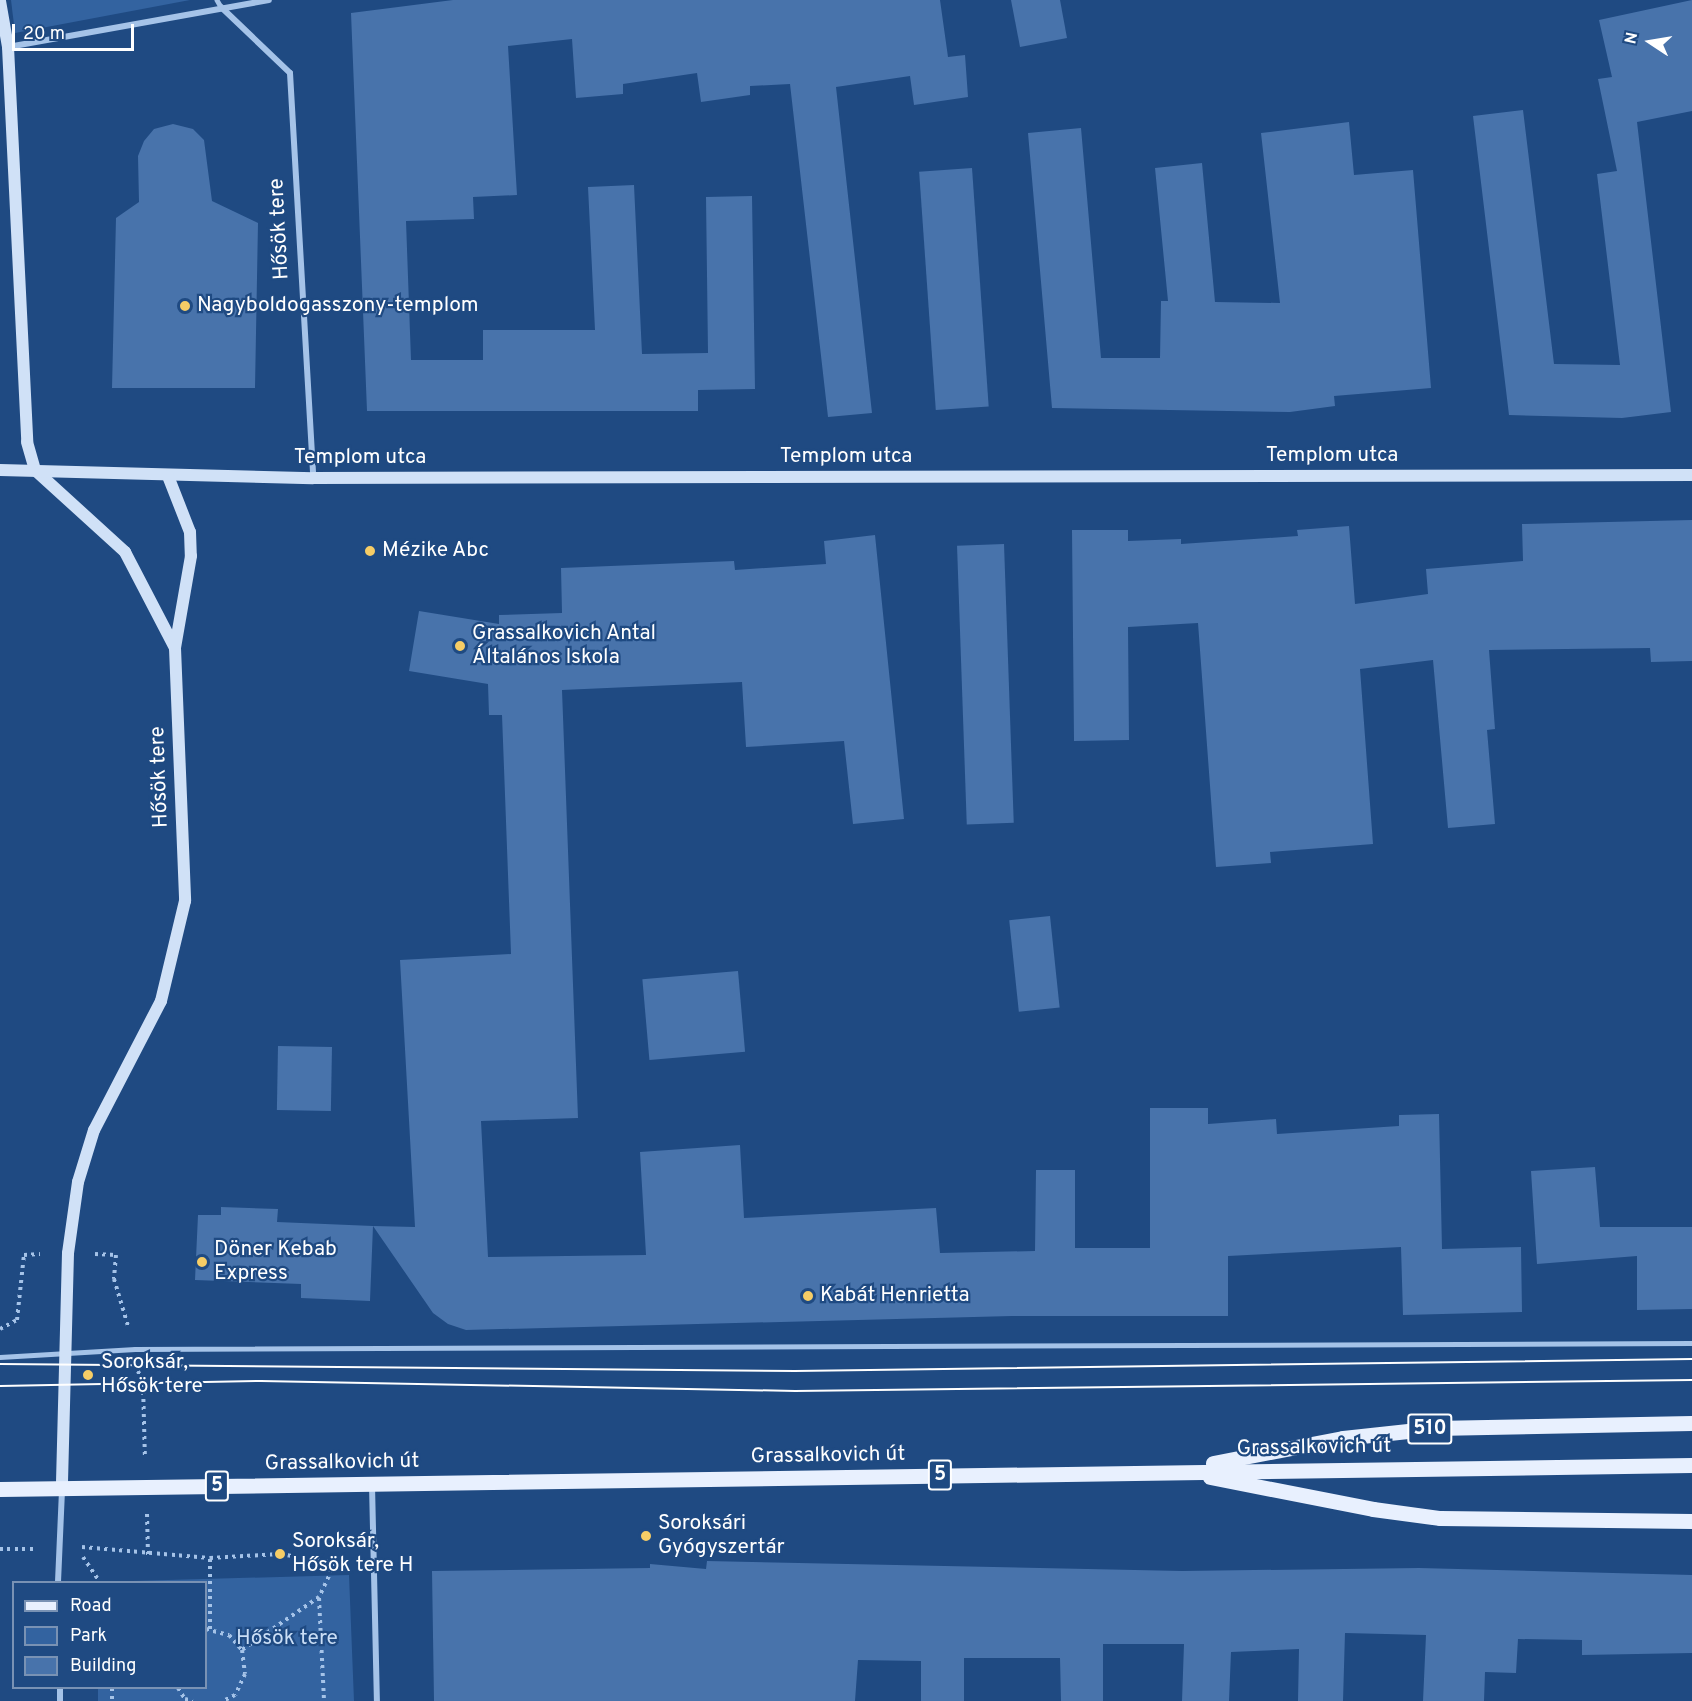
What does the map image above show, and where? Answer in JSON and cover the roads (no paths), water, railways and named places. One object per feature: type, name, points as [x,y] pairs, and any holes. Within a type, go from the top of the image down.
[{"type":"main road","name":"510","points":[[1171,1471],[1343,1438],[1435,1428],[1692,1423]]},
{"type":"main road","name":"Grassalkovich út","points":[[0,1489],[1692,1465]]},
{"type":"main road","points":[[1171,1471],[1440,1518],[1692,1521]]},
{"type":"street","points":[[8,46],[219,3],[270,0]]},
{"type":"street","points":[[0,1],[8,46],[27,442],[35,470]]},
{"type":"street","name":"Hősök tere","points":[[219,3],[290,73],[313,478]]},
{"type":"street","name":"Templom utca","points":[[0,470],[313,478],[1692,475]]},
{"type":"street","name":"Hősök tere","points":[[35,470],[125,552],[175,648],[184,901],[161,1001],[94,1130],[78,1182],[68,1253],[62,1489],[57,1548],[58,1581]]},
{"type":"street","points":[[168,476],[190,532],[191,556],[175,648]]},
{"type":"street","points":[[372,1484],[377,1701]]},
{"type":"lane","points":[[0,1357],[135,1349],[1692,1343]]},
{"type":"tram line","points":[[0,1364],[795,1371],[1692,1359]]},
{"type":"tram line","points":[[0,1386],[261,1381],[795,1391],[1692,1380]]},
{"type":"place","name":"Nagyboldogasszony-templom","points":[[185,306]]},
{"type":"place","name":"Mézike Abc","points":[[370,551]]},
{"type":"place","name":"Grassalkovich Antal Általános Iskola","points":[[460,646]]},
{"type":"place","name":"Döner Kebab Express","points":[[202,1262]]},
{"type":"place","name":"Kabát Henrietta","points":[[808,1296]]},
{"type":"place","name":"Soroksár, Hősök tere","points":[[88,1375]]},
{"type":"place","name":"Soroksári Gyógyszertár","points":[[646,1536]]},
{"type":"place","name":"Soroksár, Hősök tere H","points":[[280,1554]]}]
